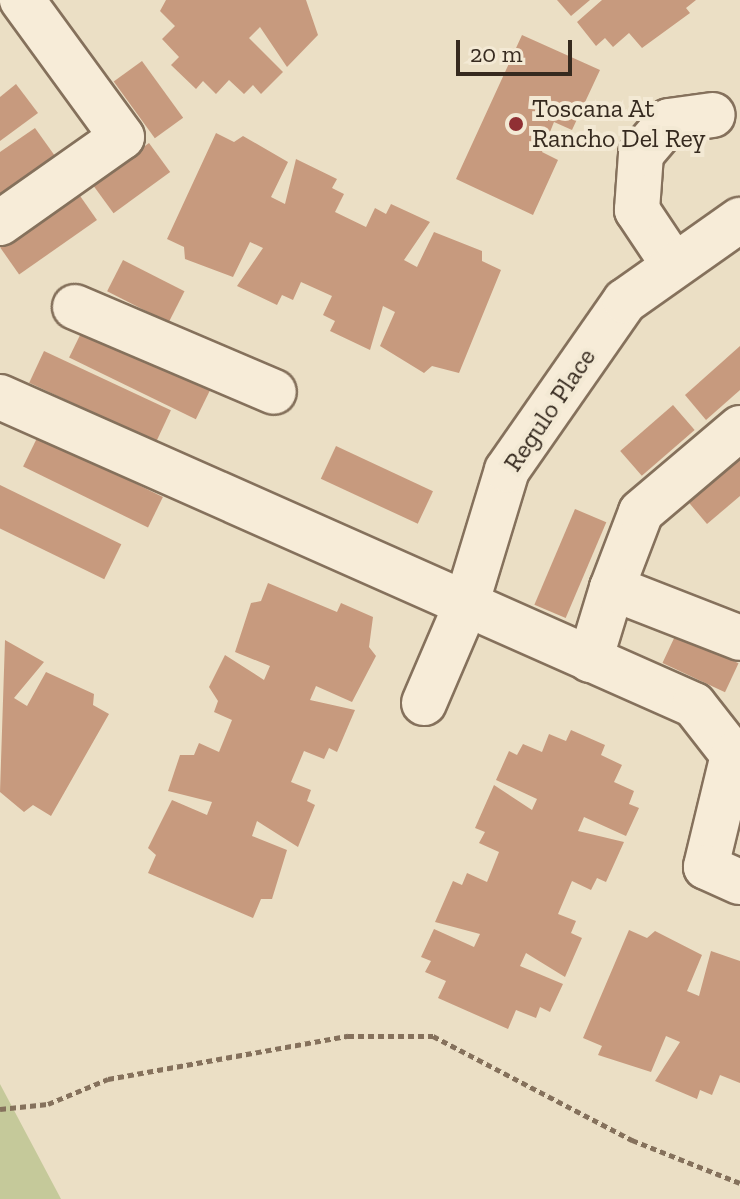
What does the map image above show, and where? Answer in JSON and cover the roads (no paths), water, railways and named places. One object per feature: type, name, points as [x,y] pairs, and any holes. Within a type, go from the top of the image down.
[{"type":"street","points":[[0,223],[122,137],[20,7]]},
{"type":"street","points":[[673,264],[637,210],[641,154],[669,121],[713,115]]},
{"type":"street","name":"Regulo Place","points":[[424,703],[466,605],[507,470],[625,301],[673,264],[740,220]]},
{"type":"street","points":[[75,307],[274,392]]},
{"type":"street","points":[[0,397],[694,705],[733,755],[706,867],[740,882]]},
{"type":"street","points":[[590,660],[612,588],[641,512],[740,428]]},
{"type":"street","points":[[612,588],[740,638]]},
{"type":"place","name":"Toscana At Rancho Del Rey","points":[[516,124]]}]
